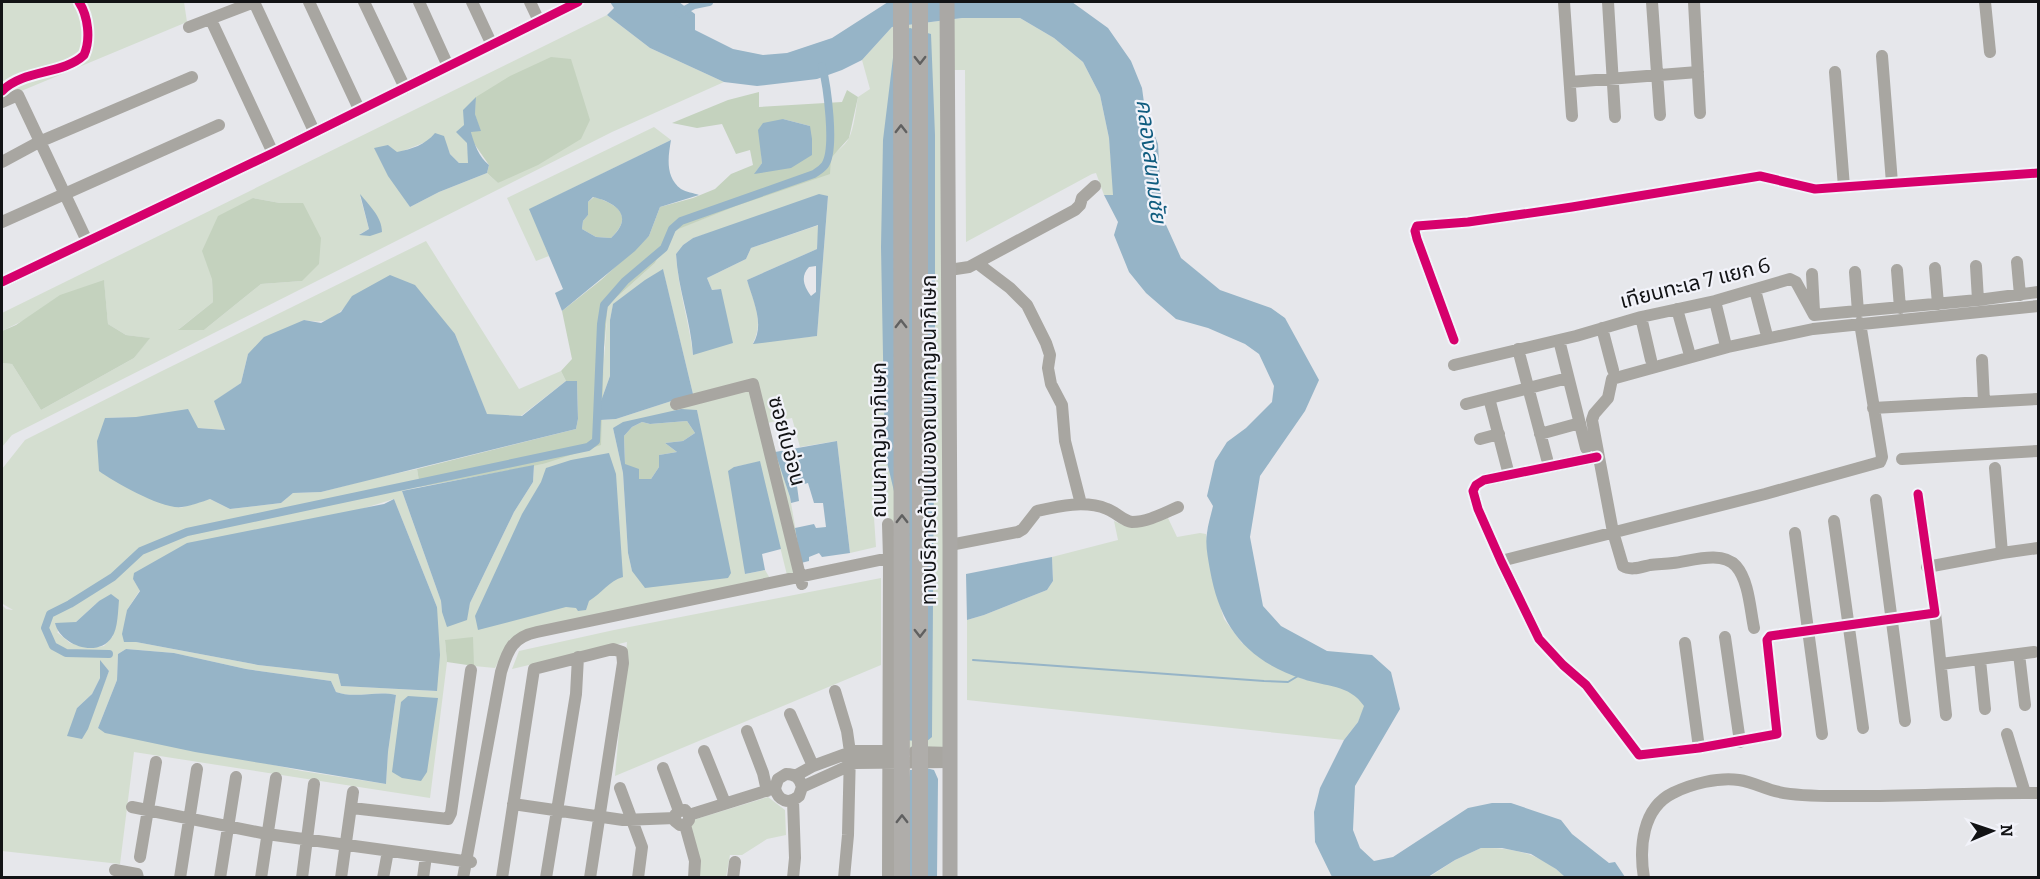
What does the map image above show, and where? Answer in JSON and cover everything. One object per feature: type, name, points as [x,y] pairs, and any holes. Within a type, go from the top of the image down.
[{"type":"highway","name":"ถนนกาญจนาภิเษก","points":[[901,2],[902,878]]},
{"type":"highway","name":"ถนนกาญจนาภิเษก","points":[[920,2],[920,878]]},
{"type":"main road","name":"ทางบริการด้านในของถนนกาญจนาภิเษก","points":[[947,2],[950,878]]},
{"type":"street","points":[[189,27],[254,2],[314,131]]},
{"type":"street","points":[[309,2],[359,109]]},
{"type":"street","points":[[364,2],[405,88]]},
{"type":"street","points":[[419,2],[448,66]]},
{"type":"street","points":[[472,2],[492,45]]},
{"type":"street","points":[[530,2],[539,21]]},
{"type":"street","points":[[2,282],[273,153],[578,2]]},
{"type":"street","points":[[1564,2],[1572,116]]},
{"type":"street","points":[[1608,2],[1615,117]]},
{"type":"street","points":[[1652,2],[1660,115]]},
{"type":"street","points":[[1694,2],[1700,113]]},
{"type":"street","points":[[1985,2],[1990,52]]},
{"type":"street","points":[[211,20],[273,153]]},
{"type":"street","points":[[1882,56],[1892,183]]},
{"type":"street","points":[[1570,82],[1698,72]]},
{"type":"street","points":[[1835,72],[1844,187]]},
{"type":"street","points":[[2,162],[39,142],[192,77]]},
{"type":"street","points":[[2,102],[18,95],[87,241]]},
{"type":"street","points":[[2,222],[219,125]]},
{"type":"street","points":[[1454,340],[1417,239],[1415,231],[1417,226],[1468,222],[1760,177],[1810,188],[2038,173]]},
{"type":"street","points":[[949,270],[966,268],[977,263],[1075,210],[1082,198],[1095,186]]},
{"type":"street","points":[[2017,261],[2020,295]]},
{"type":"street","points":[[977,263],[1010,288],[1027,306],[1046,343],[1050,355],[1048,368],[1051,384],[1062,405],[1065,441],[1081,504]]},
{"type":"street","points":[[1976,266],[1978,300]]},
{"type":"street","points":[[1935,268],[1938,304]]},
{"type":"street","points":[[1897,270],[1899,308]]},
{"type":"street","points":[[1501,561],[1878,463],[1882,457],[1859,317],[1856,272]]},
{"type":"street","points":[[1812,274],[1815,315],[1859,317],[2038,306]]},
{"type":"street","name":"เทียนทะเล 7 แยก 6","points":[[1454,365],[1793,280],[1815,315]]},
{"type":"street","points":[[1755,290],[1766,332]]},
{"type":"street","points":[[1754,628],[1746,588],[1738,570],[1731,562],[1714,557],[1626,569],[1623,566],[1613,532],[1597,457],[1592,416],[1608,399],[1609,386],[1614,378],[1774,336],[1899,308],[2038,292]]},
{"type":"street","points":[[1715,301],[1725,342]]},
{"type":"street","points":[[1677,309],[1689,352]]},
{"type":"street","points":[[1641,317],[1651,360]]},
{"type":"street","points":[[1602,328],[1613,370]]},
{"type":"street","points":[[1559,340],[1586,448]]},
{"type":"street","points":[[1518,349],[1547,459]]},
{"type":"street","points":[[1982,360],[1984,402]]},
{"type":"street","points":[[1466,404],[1568,378]]},
{"type":"street","name":"ซอยใบอ่อน","points":[[676,404],[753,384],[801,581]]},
{"type":"street","points":[[1490,398],[1508,471]]},
{"type":"street","points":[[1873,408],[2038,399]]},
{"type":"street","points":[[1540,434],[1580,423]]},
{"type":"street","points":[[1480,439],[1499,434]]},
{"type":"street","points":[[1902,459],[2038,451]]},
{"type":"street","points":[[1597,457],[1484,480],[1476,485],[1473,491],[1478,509],[1501,561],[1539,639],[1586,685],[1637,754],[1699,748],[1776,735],[1778,733],[1767,644],[1769,636],[1935,613]]},
{"type":"street","points":[[1995,468],[2002,553]]},
{"type":"street","points":[[1918,494],[1935,613],[1946,715]]},
{"type":"street","points":[[1876,500],[1905,721]]},
{"type":"street","points":[[950,545],[1012,534],[1023,529],[1037,511],[1081,504],[1108,509],[1127,521],[1134,522],[1178,507]]},
{"type":"street","points":[[1834,521],[1863,728]]},
{"type":"street","points":[[888,524],[888,878]]},
{"type":"street","points":[[1795,533],[1822,734]]},
{"type":"street","points":[[1927,567],[2038,548]]},
{"type":"street","points":[[463,878],[469,862],[503,683],[516,648],[541,639],[702,601],[889,562]]},
{"type":"street","points":[[1725,637],[1740,742]]},
{"type":"street","points":[[1685,643],[1699,748]]},
{"type":"street","points":[[502,878],[534,669],[618,649],[624,656],[590,878]]},
{"type":"street","points":[[1941,664],[2034,652]]},
{"type":"street","points":[[2019,654],[2025,705]]},
{"type":"street","points":[[546,878],[576,694],[578,657]]},
{"type":"street","points":[[1980,660],[1985,710]]},
{"type":"street","points":[[351,808],[448,819],[451,813],[471,670]]},
{"type":"street","points":[[835,691],[847,731],[850,758],[848,835],[844,878]]},
{"type":"street","points":[[790,714],[813,766]]},
{"type":"street","points":[[747,731],[771,790],[782,799],[793,800],[799,796],[802,787],[850,758]]},
{"type":"street","points":[[2007,734],[2025,793]]},
{"type":"street","points":[[704,751],[725,803]]},
{"type":"street","points":[[795,776],[813,766],[850,758],[888,756],[951,758]]},
{"type":"street","points":[[141,857],[156,762]]},
{"type":"street","points":[[663,768],[694,851],[694,878]]},
{"type":"street","points":[[180,878],[196,769]]},
{"type":"street","points":[[513,804],[632,820],[682,817],[771,790],[778,779],[786,774],[795,776],[802,787]]},
{"type":"street","points":[[220,878],[236,777]]},
{"type":"street","points":[[261,878],[276,778]]},
{"type":"street","points":[[1644,878],[1643,839],[1648,818],[1657,805],[1670,794],[1689,786],[1738,780],[1779,792],[1837,796],[2038,793]]},
{"type":"street","points":[[302,878],[314,784]]},
{"type":"street","points":[[620,788],[642,848],[638,878]]},
{"type":"street","points":[[341,878],[353,792]]},
{"type":"street","points":[[793,800],[795,837],[793,878]]},
{"type":"street","points":[[132,807],[267,834],[469,862]]},
{"type":"street","points":[[383,878],[388,851]]},
{"type":"street","points":[[423,878],[426,856]]},
{"type":"street","points":[[469,862],[470,878]]},
{"type":"street","points":[[733,878],[735,862]]},
{"type":"street","points":[[115,870],[134,872],[138,878]]},
{"type":"green space","points":[[2,2],[184,2],[187,22],[2,99]]},
{"type":"green space","points":[[607,15],[650,48],[724,82],[612,132],[12,435],[2,447],[2,363],[12,364],[41,410],[134,358],[149,338],[126,335],[108,324],[104,281],[2,331],[2,313]],"holes":[[[590,120],[498,183],[487,173],[439,192],[410,207],[401,193],[388,145],[397,153],[443,137],[450,154],[459,163],[469,163],[467,143]],[[360,196],[381,232],[360,234],[369,229]],[[253,198],[280,203],[303,203],[302,281],[261,284],[204,330],[179,329],[213,302],[212,279]]]},
{"type":"green space","points":[[962,18],[1020,18],[1054,38],[1083,62],[1100,95],[1109,138],[1114,195],[1104,195],[1096,173],[1092,174],[966,242],[965,70],[953,70],[945,746],[939,749],[908,748],[891,523],[883,502],[873,503],[876,547],[850,553],[837,441],[800,447],[792,418],[767,423],[790,497],[803,573],[787,575],[759,462],[734,467],[745,574],[765,570],[771,580],[620,611],[510,639],[495,668],[474,666],[445,640],[447,662],[430,798],[134,752],[120,864],[2,851],[2,605],[6,609],[13,610],[3,604],[2,595],[2,469],[25,440],[426,241],[519,389],[561,371],[566,381],[521,416],[487,415],[455,334],[353,296],[333,318],[321,321],[304,320],[248,354],[241,383],[215,401],[225,430],[198,428],[136,417],[105,418],[180,508],[210,499],[230,509],[281,503],[293,493],[321,492],[417,469],[420,487],[402,491],[441,601],[442,612],[466,620],[470,603],[514,512],[533,482],[534,465],[543,464],[600,428],[600,420],[616,419],[693,394],[663,270],[613,305],[610,320],[610,376],[601,401],[608,305],[655,263],[670,232],[767,191],[820,163],[838,150],[851,134],[858,97],[870,89],[862,60],[892,27]],"holes":[[[828,196],[817,336],[753,343],[758,320],[747,280],[817,249],[819,225],[751,248],[746,259],[707,278],[712,290],[720,289],[693,355],[676,254],[693,238]],[[697,410],[728,578],[632,571],[628,553],[623,473],[613,428]],[[394,499],[437,607],[437,691],[341,686],[338,674],[258,665],[136,642],[124,642],[127,610],[140,590],[133,579]],[[99,601],[113,636],[104,646],[90,648],[70,643],[57,632],[76,622]],[[126,649],[174,653],[246,669],[331,681],[336,692],[343,694],[396,695],[386,784],[302,771],[98,728],[117,680],[118,654]],[[100,661],[109,671],[82,739],[77,708],[92,694],[100,678]]]},
{"type":"green space","points":[[551,57],[571,59],[590,120],[581,139],[538,165],[498,183],[487,173],[489,165],[473,142],[471,131],[480,130],[475,114],[476,97],[510,76]]},
{"type":"green space","points":[[847,90],[858,97],[849,138],[831,158],[830,174],[736,206],[671,232],[655,263],[608,305],[604,348],[601,445],[543,464],[420,487],[417,469],[576,429],[577,381],[566,381],[561,371],[572,359],[562,311],[601,280],[649,236],[660,207],[715,189],[731,174],[753,165],[750,150],[736,154],[722,124],[697,128],[672,123],[728,100],[759,92],[759,107],[842,102]],"holes":[[[783,119],[810,126],[755,173],[762,163],[761,148]]]},
{"type":"green space","points":[[654,127],[671,140],[530,209],[549,256],[536,261],[507,198]]},
{"type":"green space","points":[[594,197],[610,203],[620,212],[621,223],[611,238],[596,237],[582,229],[583,221],[588,215],[588,202]]},
{"type":"green space","points":[[253,198],[280,203],[303,203],[321,238],[319,264],[302,281],[261,284],[204,330],[178,330],[213,302],[212,279],[202,251],[218,216]]},
{"type":"green space","points":[[104,280],[108,324],[126,335],[150,338],[134,358],[41,410],[12,364],[2,363],[2,331],[16,325],[60,295]]},
{"type":"green space","points":[[687,421],[695,433],[683,441],[665,443],[677,452],[659,455],[659,467],[651,479],[639,479],[625,465],[624,436],[632,427],[642,422],[650,424]]},
{"type":"green space","points":[[1168,518],[1177,537],[1206,534],[1212,578],[1224,619],[1242,643],[1303,679],[1343,688],[1358,696],[1365,706],[1358,722],[1344,740],[967,700],[967,620],[1047,590],[1053,581],[1052,557],[1118,540],[1114,521],[1123,525]]},
{"type":"green space","points":[[881,578],[881,665],[615,776],[627,642],[512,669],[519,651],[614,630]]},
{"type":"green space","points":[[473,637],[474,666],[447,662],[445,640]]},
{"type":"green space","points":[[768,797],[785,810],[786,835],[767,839],[742,855],[730,855],[726,877],[697,877],[690,827],[693,820]]},
{"type":"green space","points":[[1481,848],[1504,849],[1537,857],[1565,877],[1428,878],[1455,860]]},
{"type":"water","name":"คลองสนามชัย","points":[[610,2],[679,2],[695,14],[695,30],[733,49],[763,55],[787,53],[832,38],[888,2],[1072,2],[1108,28],[1131,61],[1142,88],[1145,110],[1158,144],[1162,216],[1181,258],[1220,290],[1271,308],[1285,318],[1319,380],[1305,411],[1260,476],[1250,537],[1263,606],[1281,626],[1327,651],[1372,655],[1391,672],[1400,709],[1355,786],[1353,830],[1360,848],[1374,861],[1393,857],[1468,808],[1492,803],[1511,803],[1561,820],[1572,834],[1609,863],[1615,862],[1625,877],[1565,877],[1531,854],[1502,848],[1481,848],[1455,860],[1428,877],[1332,877],[1315,842],[1314,812],[1320,788],[1344,740],[1358,722],[1364,706],[1344,690],[1283,671],[1252,652],[1239,639],[1221,609],[1207,552],[1207,533],[1213,506],[1207,496],[1215,461],[1227,442],[1246,428],[1272,402],[1274,386],[1259,354],[1245,344],[1208,328],[1176,319],[1146,293],[1129,272],[1114,235],[1118,222],[1104,195],[1113,195],[1109,138],[1100,95],[1083,62],[1054,38],[1020,18],[962,18],[892,27],[862,60],[817,79],[757,86],[724,82],[650,48],[607,15],[614,8]]},
{"type":"water","points":[[910,28],[931,34],[935,135],[932,737],[926,742],[895,739],[898,508],[887,462],[884,409],[881,247],[883,140],[896,33]]},
{"type":"water","points":[[476,97],[475,114],[481,131],[471,132],[477,150],[489,165],[487,173],[439,192],[410,207],[388,176],[374,148],[388,145],[397,152],[403,151],[423,143],[435,133],[444,136],[450,154],[459,163],[468,163],[467,143],[456,132],[464,125],[463,110]]},
{"type":"water","points":[[783,119],[810,126],[812,155],[791,168],[754,174],[762,163],[758,130],[763,123]]},
{"type":"water","points":[[671,140],[669,166],[672,179],[681,189],[699,195],[660,207],[649,236],[635,251],[562,311],[555,293],[563,289],[529,209]],"holes":[[[593,197],[616,207],[622,217],[618,230],[611,238],[596,237],[582,229],[583,221],[588,215],[588,202]]]},
{"type":"water","points":[[360,194],[377,216],[382,232],[370,236],[359,235],[369,229]]},
{"type":"water","points":[[819,194],[828,196],[817,336],[753,344],[758,329],[758,320],[747,280],[817,249],[818,225],[751,248],[746,259],[707,278],[712,290],[721,289],[733,343],[693,355],[676,254],[693,238]],"holes":[[[816,266],[816,292],[811,296],[804,278],[809,267]]]},
{"type":"water","points":[[663,269],[693,394],[616,419],[600,420],[601,401],[610,376],[610,320],[613,304]]},
{"type":"water","points":[[390,275],[415,285],[455,334],[487,414],[522,416],[566,381],[577,381],[576,429],[321,492],[293,493],[281,503],[230,509],[210,499],[182,507],[163,504],[127,488],[99,471],[97,441],[105,418],[136,417],[188,409],[198,428],[225,430],[214,401],[241,383],[248,354],[264,337],[304,320],[321,323],[341,312],[352,296]]},
{"type":"water","points":[[681,409],[697,410],[731,573],[728,578],[645,588],[632,571],[628,553],[623,473],[613,428],[623,422]],"holes":[[[687,421],[695,433],[683,441],[665,443],[677,452],[659,455],[659,467],[651,479],[639,479],[639,469],[625,464],[624,436],[632,427],[642,422],[650,424]]]},
{"type":"water","points":[[837,441],[850,553],[822,557],[819,553],[809,557],[809,561],[801,563],[795,528],[814,524],[816,528],[826,527],[823,503],[814,503],[808,483],[797,486],[799,501],[791,503],[775,452]]},
{"type":"water","points":[[609,453],[616,474],[623,577],[614,581],[589,601],[586,610],[578,611],[576,608],[566,607],[478,630],[475,616],[546,468],[571,460]]},
{"type":"water","points":[[760,461],[781,549],[762,554],[765,570],[745,574],[728,471],[734,467]]},
{"type":"water","points":[[534,465],[533,482],[514,512],[470,603],[467,620],[447,627],[441,601],[402,491]]},
{"type":"water","points":[[394,499],[437,607],[440,655],[437,691],[341,686],[338,674],[258,665],[136,642],[124,642],[122,634],[127,610],[140,591],[133,579],[134,573],[187,543],[384,504]]},
{"type":"water","points":[[1052,557],[1053,581],[1047,590],[967,620],[966,574]]},
{"type":"water","points":[[111,594],[119,600],[114,634],[106,644],[98,647],[80,647],[64,638],[58,631],[55,623],[76,622],[99,601]]},
{"type":"water","points":[[126,649],[174,653],[246,669],[331,681],[336,692],[343,694],[396,695],[386,784],[195,752],[105,733],[98,728],[117,680],[118,654]]},
{"type":"water","points":[[100,660],[109,671],[88,729],[82,739],[67,736],[77,708],[92,694],[100,678]]},
{"type":"water","points":[[408,696],[438,698],[427,772],[421,781],[402,778],[392,772],[401,702]]},
{"type":"water","points":[[926,768],[934,770],[938,779],[937,877],[896,878],[910,770]]},
{"type":"waterway","points":[[679,13],[694,5],[709,2]]},
{"type":"waterway","points":[[109,654],[66,653],[53,646],[45,628],[50,614],[113,577],[141,551],[187,532],[588,447],[596,441],[601,324],[604,305],[625,281],[664,248],[672,229],[681,221],[814,174],[824,166],[828,157],[830,132],[822,66]]},
{"type":"waterway","points":[[973,660],[1264,681],[1288,682],[1298,676]]},
{"type":"cycle path","points":[[2,91],[21,79],[65,66],[84,55],[88,28],[79,2]]},
{"type":"cycle path","points":[[2,282],[273,153],[578,2]]},
{"type":"cycle path","points":[[1454,340],[1417,239],[1415,231],[1417,226],[1468,222],[1572,207],[1760,176],[1815,189],[2038,173]]},
{"type":"cycle path","points":[[1597,457],[1484,480],[1476,485],[1473,491],[1478,509],[1501,561],[1539,639],[1586,685],[1639,755],[1699,748],[1777,734],[1767,640],[1770,636],[1935,613],[1918,494]]}]
